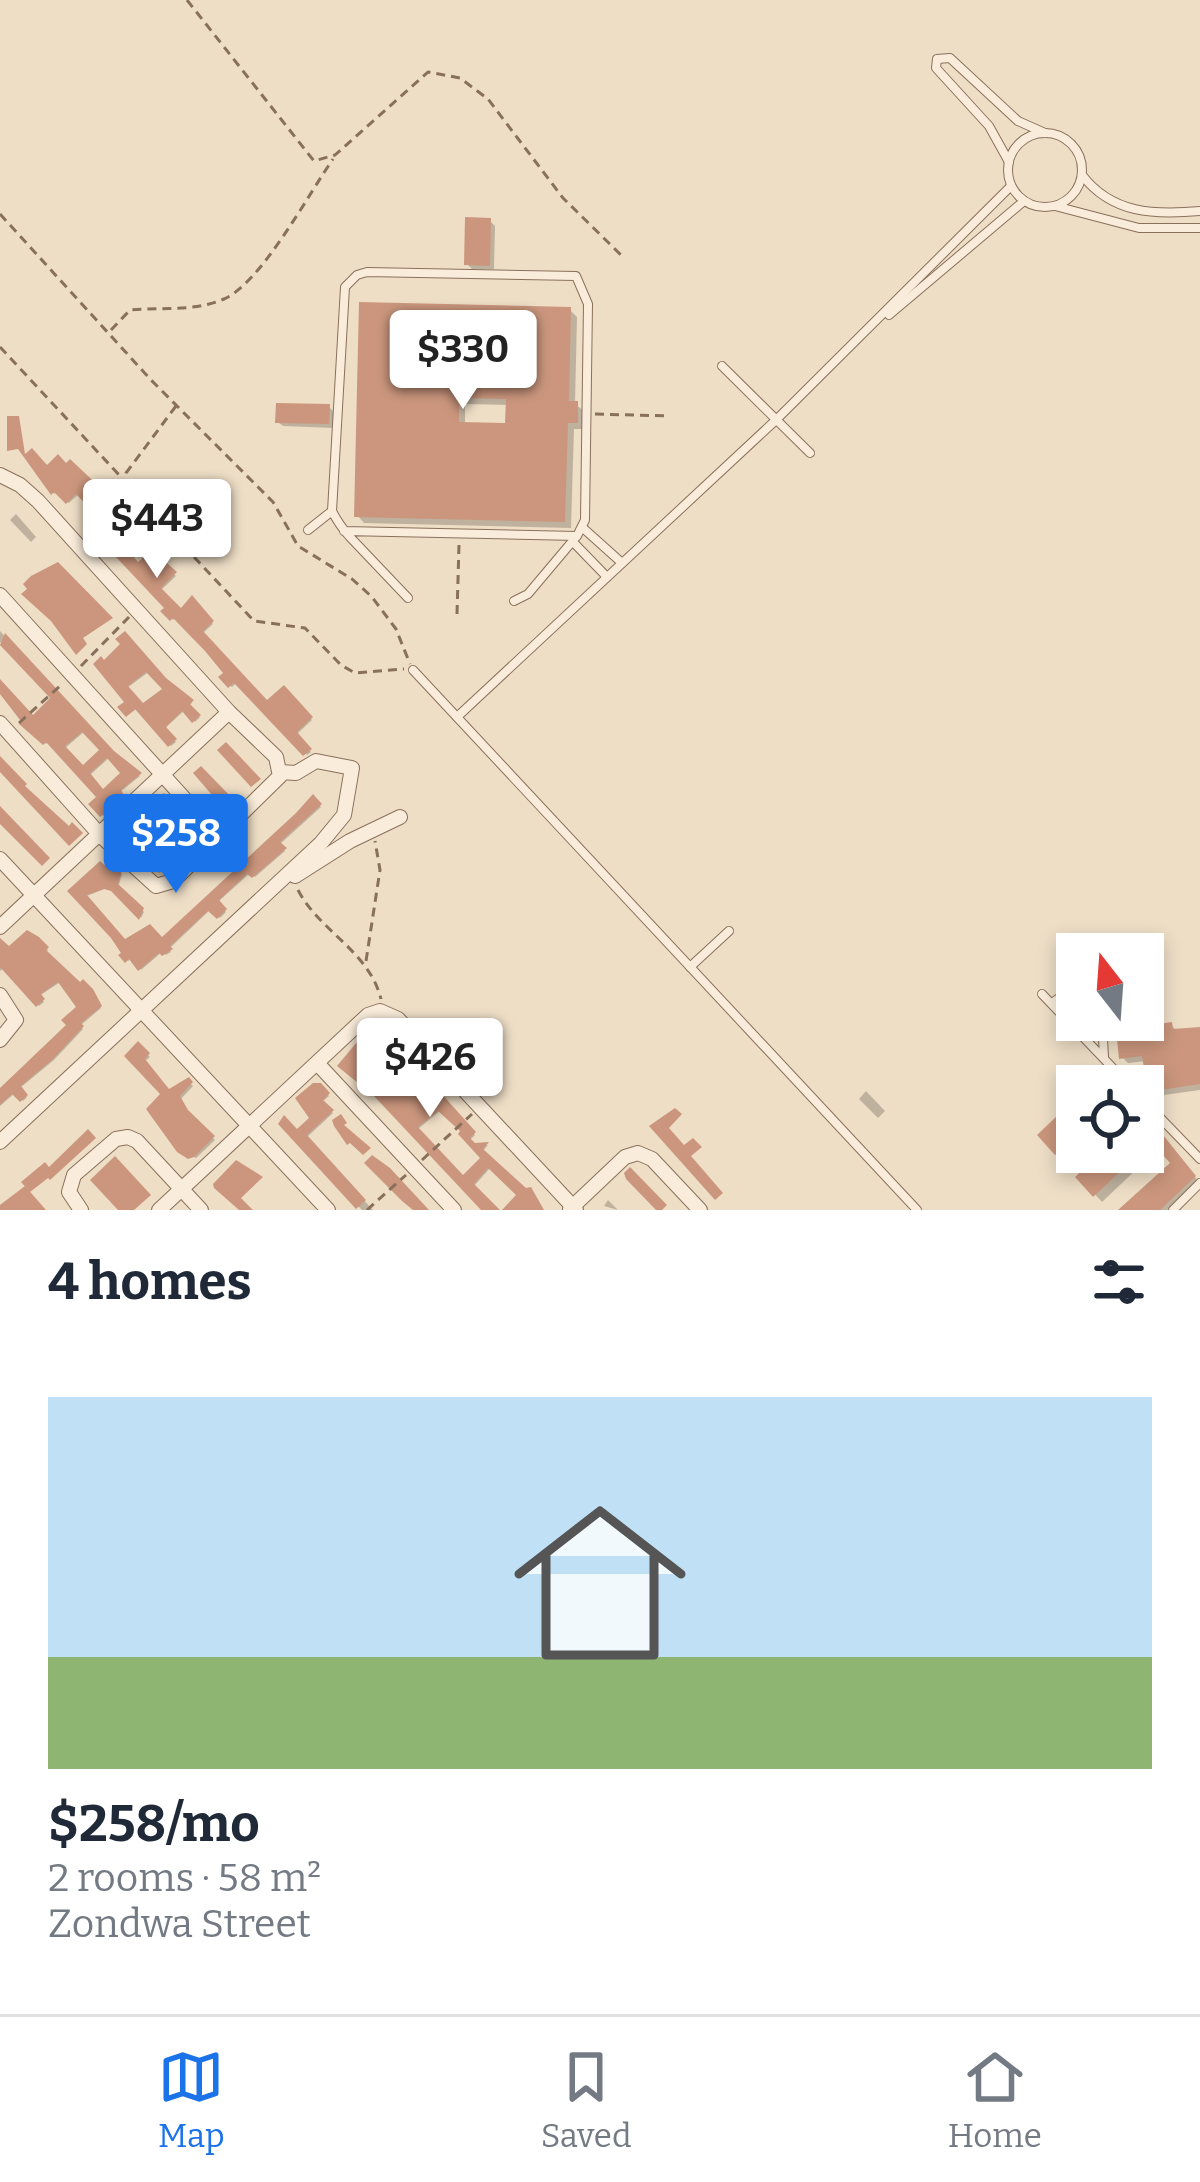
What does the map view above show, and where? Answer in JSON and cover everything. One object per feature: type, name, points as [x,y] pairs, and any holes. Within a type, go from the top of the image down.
[{"type":"street","points":[[0,475],[38,501],[229,712],[276,757],[281,770],[275,784],[163,886],[142,877],[0,723]]},
{"type":"street","points":[[0,595],[219,837]]},
{"type":"street","points":[[0,928],[229,712]]},
{"type":"street","points":[[0,1142],[288,878],[344,815],[352,768],[316,761],[296,773],[281,770]]},
{"type":"street","points":[[288,878],[400,817]]},
{"type":"street","points":[[0,859],[328,1210]]},
{"type":"street","points":[[0,995],[16,1020],[0,1040]]},
{"type":"street","points":[[159,1210],[368,1015],[380,1011],[398,1019],[573,1209],[625,1157],[638,1153],[652,1159],[700,1210]]},
{"type":"street","points":[[317,1063],[454,1210]]},
{"type":"street","points":[[81,1210],[70,1197],[69,1182],[119,1137],[137,1141],[201,1210]]},
{"type":"lane","points":[[1200,211],[1125,208],[1103,198],[1082,174],[1068,141],[1018,121],[950,58],[937,59],[936,68],[989,126],[1009,162],[1011,186],[1024,201],[1139,228],[1200,229]]},
{"type":"lane","points":[[1009,162],[1022,141],[1045,134]]},
{"type":"lane","points":[[1054,206],[1073,194],[1082,174]]},
{"type":"lane","points":[[457,717],[873,327],[1011,186]]},
{"type":"lane","points":[[873,327],[1024,201]]},
{"type":"lane","points":[[408,598],[344,531],[332,511],[345,287],[357,274],[576,276],[588,304],[587,414],[578,535],[527,594],[514,602]]},
{"type":"lane","points":[[722,366],[810,452]]},
{"type":"lane","points":[[308,530],[332,511]]},
{"type":"lane","points":[[344,531],[578,535],[622,563]]},
{"type":"lane","points":[[578,535],[608,577]]},
{"type":"lane","points":[[413,670],[916,1210]]},
{"type":"lane","points":[[690,967],[729,932]]},
{"type":"lane","points":[[1042,994],[1110,1065]]},
{"type":"lane","points":[[1052,1003],[1056,1000]]},
{"type":"lane","points":[[1103,1041],[1104,1058]]},
{"type":"lane","points":[[1164,1122],[1200,1159]]},
{"type":"lane","points":[[1173,1210],[1200,1184]]},
{"type":"path","points":[[187,0],[314,161],[335,155]]},
{"type":"path","points":[[110,331],[130,310],[196,307],[225,299],[250,282],[335,155],[428,72],[460,77],[488,99],[562,198],[620,255]]},
{"type":"path","points":[[0,214],[176,406],[273,502],[298,546],[372,597],[396,629],[413,670],[355,673],[305,628],[254,621],[0,347]]},
{"type":"path","points":[[124,480],[138,453],[176,406]]},
{"type":"path","points":[[587,414],[669,416]]},
{"type":"path","points":[[457,614],[459,535]]},
{"type":"path","points":[[365,963],[380,871],[372,831]]},
{"type":"path","points":[[288,878],[306,905],[365,963],[382,997],[380,1011]]},
{"type":"building","points":[[465,217],[491,218],[490,266],[464,265]]},
{"type":"building","points":[[359,302],[571,307],[569,401],[578,401],[578,423],[568,423],[565,522],[354,517]],"holes":[[[459,398],[506,399],[505,423],[459,422]]]},
{"type":"building","points":[[276,403],[330,404],[329,424],[275,423]]},
{"type":"building","points":[[7,416],[19,416],[25,454],[32,448],[47,465],[58,454],[66,463],[70,459],[106,493],[127,519],[118,527],[125,535],[123,545],[138,562],[152,550],[177,572],[161,588],[181,608],[192,595],[214,621],[203,631],[267,700],[284,685],[313,717],[297,732],[312,749],[303,756],[234,683],[228,688],[218,677],[223,673],[205,651],[160,611],[164,608],[85,524],[83,519],[92,511],[76,494],[66,504],[54,492],[51,495],[18,449],[7,451]]},
{"type":"building","points":[[58,562],[113,618],[83,638],[87,644],[76,655],[51,621],[21,594],[31,576]]},
{"type":"building","points":[[125,631],[166,678],[194,700],[190,704],[201,715],[192,723],[182,711],[166,727],[177,739],[168,747],[135,709],[126,717],[117,707],[124,702],[93,664],[120,644],[115,639]],"holes":[[[146,672],[162,689],[143,703],[128,686]]]},
{"type":"building","points":[[5,633],[114,751],[142,773],[100,817],[88,804],[96,797],[46,742],[43,745],[19,724],[0,694],[0,679],[33,715],[50,698],[0,645]],"holes":[[[82,732],[99,750],[83,765],[65,746]],[[107,758],[120,773],[103,789],[90,773]]]},
{"type":"building","points":[[226,742],[261,779],[251,787],[217,750]]},
{"type":"building","points":[[0,756],[25,786],[83,833],[69,846],[0,772]]},
{"type":"building","points":[[201,766],[235,801],[225,810],[193,773]]},
{"type":"building","points":[[164,793],[175,805],[170,811],[198,838],[159,873],[130,833],[153,813],[147,806]],"holes":[[[163,818],[178,837],[162,851],[145,832]]]},
{"type":"building","points":[[313,794],[322,804],[280,842],[287,848],[252,878],[247,874],[219,900],[227,909],[217,919],[208,911],[170,946],[173,949],[162,956],[159,953],[138,971],[129,959],[125,963],[111,938],[67,891],[100,861],[111,871],[118,867],[122,870],[118,884],[144,908],[139,920],[111,891],[87,895],[125,939],[150,924],[162,937]]},
{"type":"building","points":[[0,806],[50,858],[42,866],[0,824]]},
{"type":"building","points":[[27,930],[93,989],[102,1006],[21,1086],[28,1095],[20,1102],[12,1094],[0,1105],[0,1088],[66,1025],[61,1020],[76,1007],[58,982],[41,994],[45,999],[36,1007],[0,967],[0,938],[9,946]]},
{"type":"building","points":[[1172,1022],[1173,1029],[1200,1027],[1200,1084],[1164,1090],[1164,1065],[1144,1065],[1142,1056],[1119,1059],[1117,1041],[1164,1041],[1164,1023]]},
{"type":"building","points":[[377,1031],[413,1068],[424,1063],[430,1071],[423,1078],[434,1095],[439,1091],[476,1132],[470,1138],[475,1143],[489,1142],[483,1149],[526,1188],[531,1187],[544,1210],[502,1210],[516,1195],[488,1168],[474,1184],[500,1210],[481,1210],[374,1096],[337,1066],[362,1036],[365,1041]],"holes":[[[376,1046],[392,1062],[374,1081],[359,1065]],[[438,1111],[480,1158],[463,1175],[418,1127]]]},
{"type":"building","points":[[138,1041],[150,1053],[145,1059],[169,1089],[189,1077],[193,1082],[180,1096],[215,1136],[194,1157],[188,1159],[177,1152],[146,1109],[160,1094],[124,1056]]},
{"type":"building","points":[[313,1083],[321,1083],[330,1093],[323,1100],[334,1110],[307,1135],[366,1200],[356,1209],[278,1124],[284,1115],[297,1129],[309,1118],[295,1098]]},
{"type":"building","points":[[675,1108],[682,1114],[669,1128],[684,1145],[693,1138],[702,1147],[691,1156],[723,1193],[715,1200],[649,1126]]},
{"type":"building","points":[[341,1114],[344,1125],[371,1148],[363,1155],[347,1145],[334,1126],[332,1120]]},
{"type":"building","points":[[1056,1117],[1056,1154],[1055,1155],[1037,1135]]},
{"type":"building","points":[[88,1129],[96,1138],[30,1192],[21,1182],[45,1162],[49,1167]]},
{"type":"building","points":[[1164,1136],[1196,1176],[1160,1210],[1118,1210],[1164,1173],[1170,1163],[1164,1156]]},
{"type":"building","points":[[372,1155],[429,1210],[413,1210],[402,1201],[364,1163]]},
{"type":"building","points":[[115,1156],[151,1195],[134,1210],[118,1210],[90,1180]]},
{"type":"building","points":[[236,1160],[263,1177],[241,1198],[253,1210],[239,1210],[214,1188]]},
{"type":"building","points":[[630,1167],[667,1205],[662,1210],[656,1210],[626,1179],[624,1173]]},
{"type":"building","points":[[1079,1173],[1119,1173],[1093,1197],[1075,1177]]},
{"type":"building","points":[[25,1186],[46,1210],[0,1210],[0,1205]]}]
